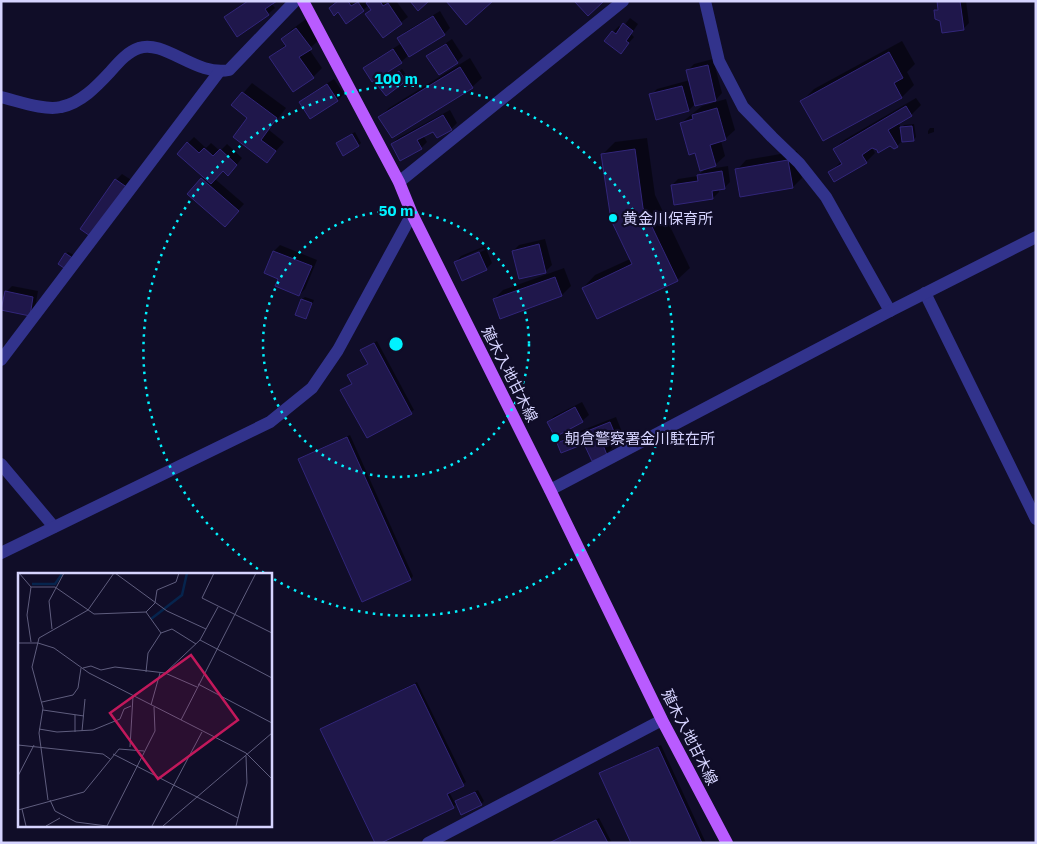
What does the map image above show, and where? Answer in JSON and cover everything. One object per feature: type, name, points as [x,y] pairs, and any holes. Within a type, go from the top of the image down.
[{"type":"main road","name":"殖木入地甘木線","points":[[303,1],[399,182],[412,214],[662,720],[727,843]]},
{"type":"street","points":[[1,98],[47,107],[61,107],[81,99],[125,56],[140,47],[156,47],[201,68],[219,72],[229,70],[295,1]]},
{"type":"street","points":[[399,182],[623,1]]},
{"type":"street","points":[[705,1],[719,61],[743,107],[799,163],[826,197],[890,312]]},
{"type":"street","points":[[1,360],[219,72]]},
{"type":"street","points":[[1,553],[270,422],[312,388],[338,350],[412,214]]},
{"type":"street","points":[[550,490],[925,293],[1036,237]]},
{"type":"street","points":[[925,293],[1036,518]]},
{"type":"street","points":[[1,464],[54,527]]},
{"type":"street","points":[[428,843],[662,720]]},
{"type":"building","points":[[248,1],[277,1],[265,9],[269,15],[237,37],[224,17]]},
{"type":"building","points":[[338,1],[348,1],[351,6],[358,2],[364,11],[346,24],[338,12],[334,16],[329,8]]},
{"type":"building","points":[[369,1],[380,1],[383,6],[388,3],[402,24],[383,38],[365,14],[371,10],[366,3]]},
{"type":"building","points":[[410,1],[429,1],[418,11]]},
{"type":"building","points":[[446,1],[493,1],[466,25]]},
{"type":"building","points":[[574,1],[602,1],[603,2],[588,16]]},
{"type":"building","points":[[937,1],[960,1],[964,30],[942,33],[940,21],[935,19],[934,10],[938,10]]},
{"type":"building","points":[[433,16],[445,35],[409,57],[397,38]]},
{"type":"building","points":[[623,23],[633,31],[626,41],[629,43],[621,54],[604,41],[612,31],[616,34]]},
{"type":"building","points":[[296,28],[312,49],[299,57],[314,78],[293,92],[269,57],[286,46],[281,39]]},
{"type":"building","points":[[446,44],[458,63],[439,75],[426,56]]},
{"type":"building","points":[[393,49],[402,63],[372,82],[363,68]]},
{"type":"building","points":[[889,52],[903,78],[894,83],[902,98],[823,141],[800,101]]},
{"type":"building","points":[[708,65],[716,101],[695,106],[686,70]]},
{"type":"building","points":[[460,67],[473,88],[392,138],[378,117]]},
{"type":"building","points":[[399,71],[406,81],[386,96],[378,86]]},
{"type":"building","points":[[327,84],[338,101],[310,119],[299,102]]},
{"type":"building","points":[[682,86],[689,111],[656,120],[649,94]]},
{"type":"building","points":[[242,92],[277,118],[261,140],[276,151],[267,163],[233,137],[247,118],[231,105]]},
{"type":"building","points":[[906,106],[912,116],[888,130],[898,147],[894,149],[890,146],[878,153],[877,150],[872,148],[862,155],[867,163],[834,182],[828,172],[842,164],[833,149]]},
{"type":"building","points":[[717,108],[726,140],[710,145],[716,166],[700,171],[695,153],[689,155],[680,123],[693,119],[692,115]]},
{"type":"building","points":[[443,115],[452,130],[437,138],[433,132],[417,140],[422,149],[400,161],[391,144]]},
{"type":"building","points":[[912,126],[914,141],[902,142],[900,127]]},
{"type":"building","points":[[352,134],[359,146],[343,156],[336,143]]},
{"type":"building","points":[[187,142],[199,153],[204,148],[213,156],[220,149],[237,165],[228,176],[223,171],[211,184],[177,154]]},
{"type":"building","points":[[635,149],[643,208],[678,281],[597,319],[582,288],[632,264],[611,220],[601,154]]},
{"type":"building","points":[[788,160],[793,188],[740,197],[735,169]]},
{"type":"building","points":[[722,171],[725,189],[712,191],[713,199],[674,205],[671,185],[698,181],[697,175]]},
{"type":"building","points":[[201,178],[239,211],[225,227],[187,194]]},
{"type":"building","points":[[115,179],[128,188],[93,238],[80,229]]},
{"type":"building","points":[[539,244],[546,273],[519,279],[512,251]]},
{"type":"building","points":[[273,251],[312,266],[299,296],[275,286],[278,279],[264,273]]},
{"type":"building","points":[[479,252],[487,270],[462,281],[454,262]]},
{"type":"building","points":[[65,253],[74,259],[67,270],[58,264]]},
{"type":"building","points":[[555,277],[562,296],[500,319],[493,299]]},
{"type":"building","points":[[5,291],[33,297],[30,316],[1,310]]},
{"type":"building","points":[[301,299],[312,303],[306,319],[295,315]]},
{"type":"building","points":[[374,343],[412,414],[367,438],[340,390],[352,384],[347,375],[368,364],[360,350]]},
{"type":"building","points":[[575,407],[583,422],[555,437],[547,422]]},
{"type":"building","points":[[610,422],[617,439],[603,445],[607,455],[592,461],[584,444],[561,453],[557,443]]},
{"type":"building","points":[[347,437],[411,580],[362,602],[298,459]]},
{"type":"building","points":[[415,684],[464,786],[447,794],[454,808],[381,843],[375,843],[320,729]]},
{"type":"building","points":[[658,747],[702,843],[631,843],[599,773]]},
{"type":"building","points":[[475,792],[482,805],[461,815],[455,801]]},
{"type":"building","points":[[596,820],[608,843],[549,843]]},
{"type":"place","name":"黄金川保育所","points":[[613,218]]},
{"type":"place","name":"朝倉警察署金川駐在所","points":[[555,438]]}]
